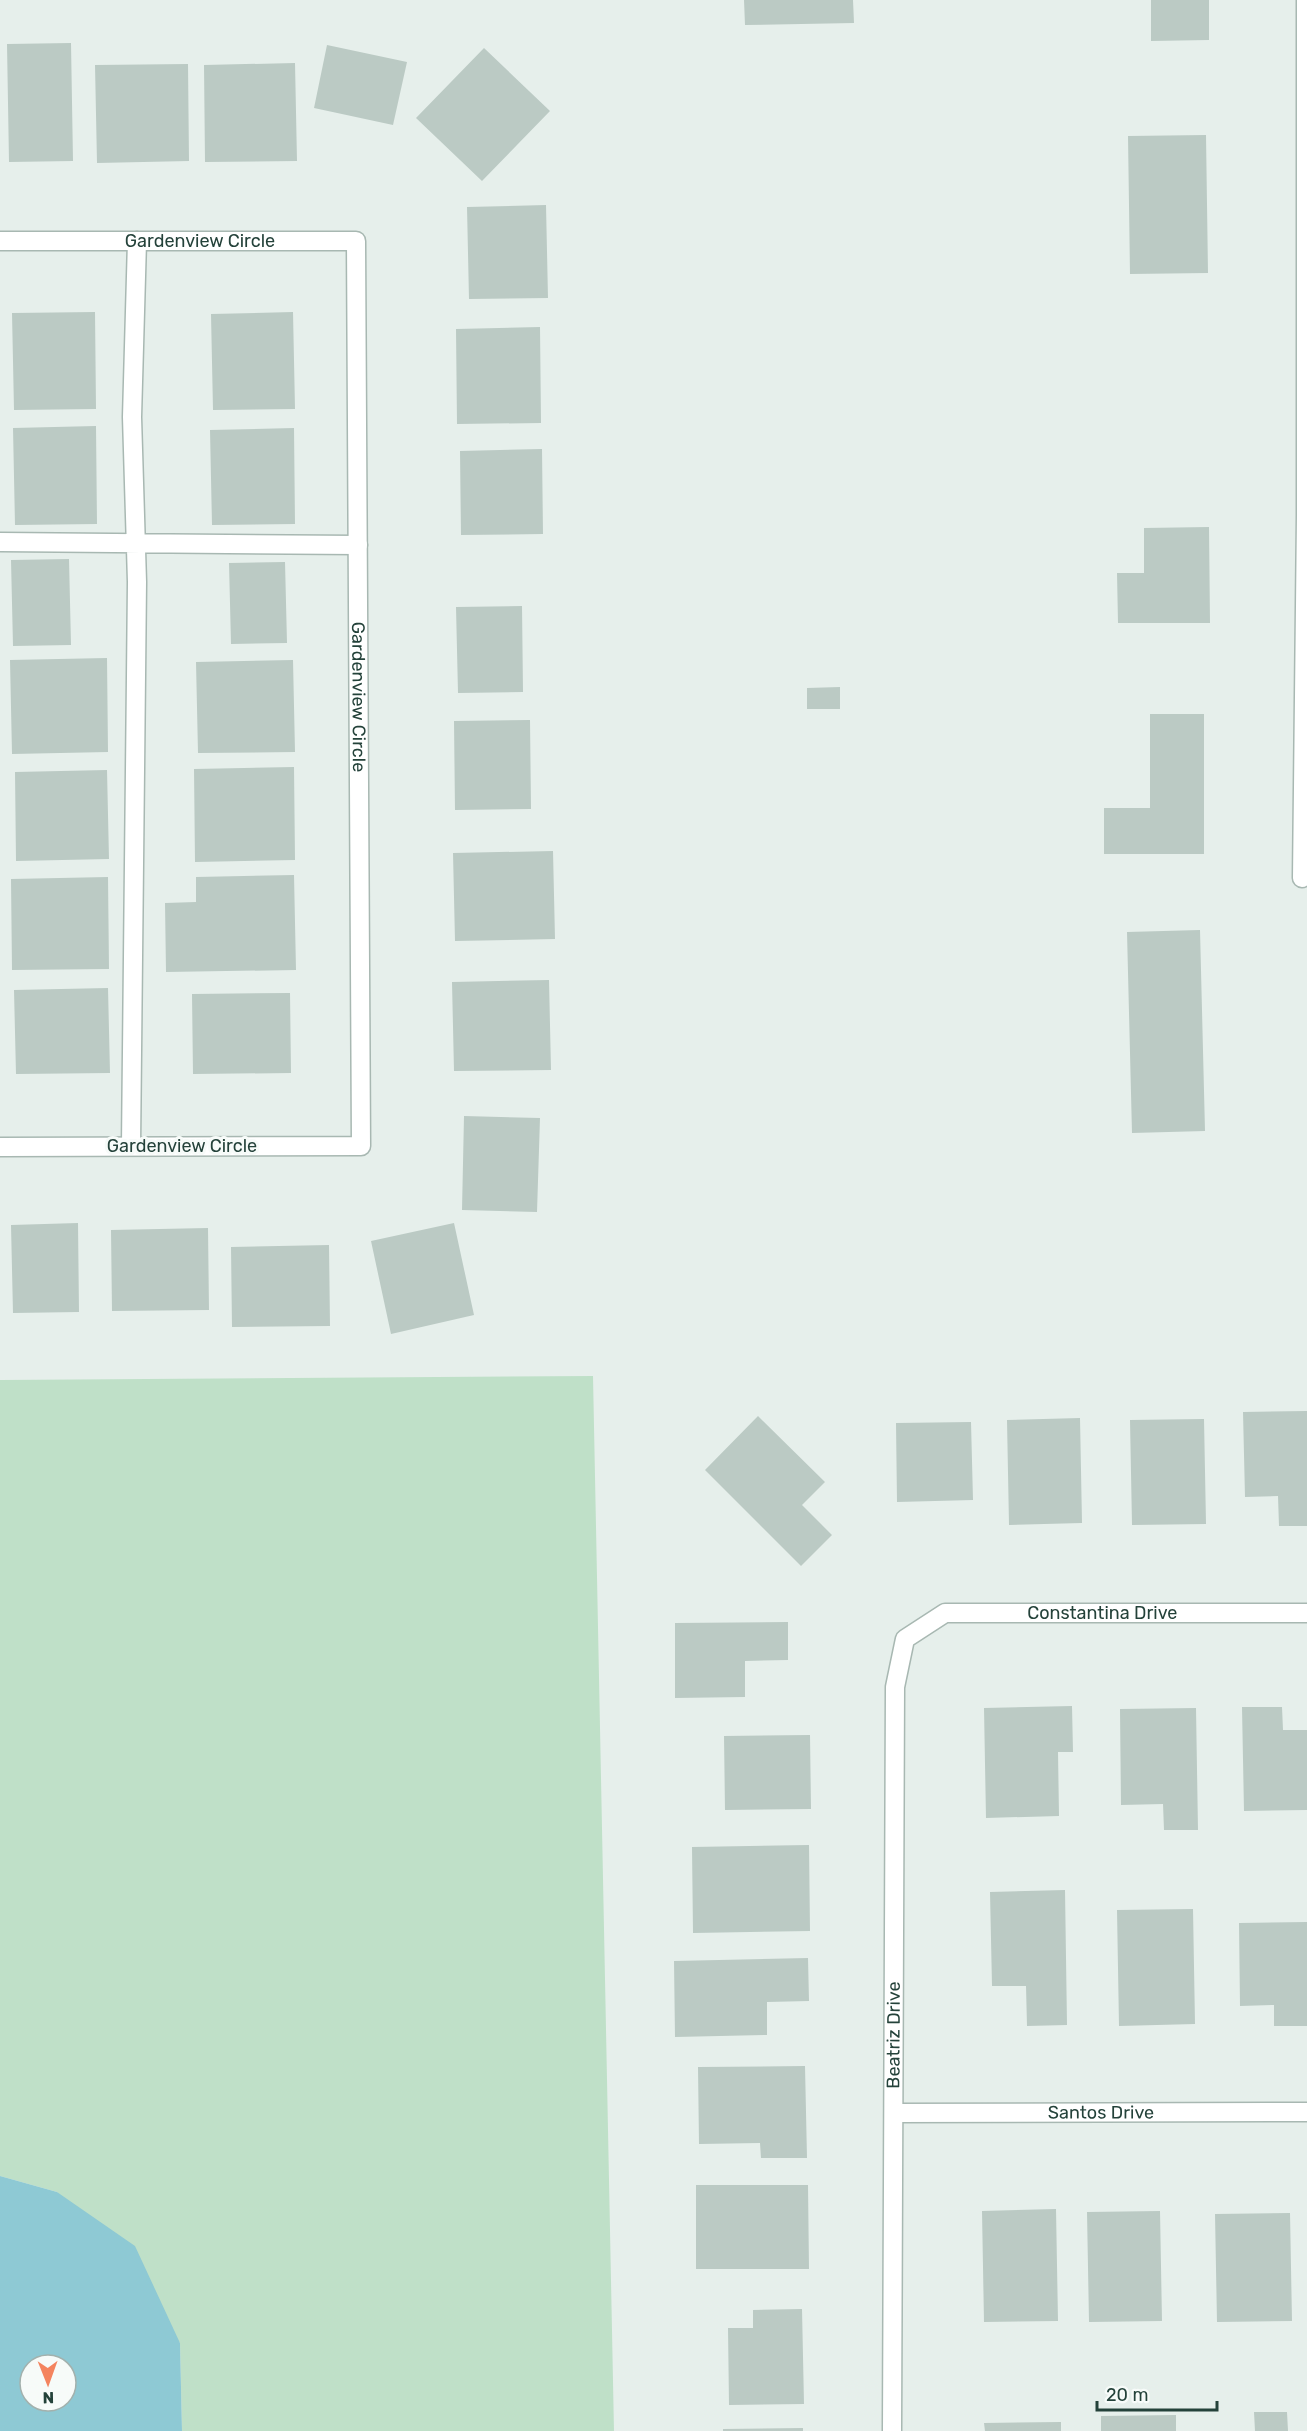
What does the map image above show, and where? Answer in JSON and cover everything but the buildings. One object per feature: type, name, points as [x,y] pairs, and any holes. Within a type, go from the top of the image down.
[{"type":"street","points":[[1302,879],[1307,515],[1306,0]]},
{"type":"street","name":"Gardenview Circle","points":[[0,241],[356,241],[361,1146],[0,1147]]},
{"type":"street","points":[[131,1146],[135,542],[132,417],[137,241]]},
{"type":"street","points":[[0,542],[358,545]]},
{"type":"street","name":"Constantina Drive","points":[[904,1639],[945,1612],[1307,1613]]},
{"type":"street","name":"Beatriz Drive","points":[[892,2431],[895,1687],[904,1639]]},
{"type":"street","name":"Santos Drive","points":[[894,2113],[1307,2112]]},
{"type":"green space","points":[[593,1376],[614,2431],[182,2431],[180,2343],[57,2192],[0,2176],[0,1380]]},
{"type":"water","points":[[0,2176],[57,2192],[135,2246],[180,2343],[182,2431],[0,2431]]}]
